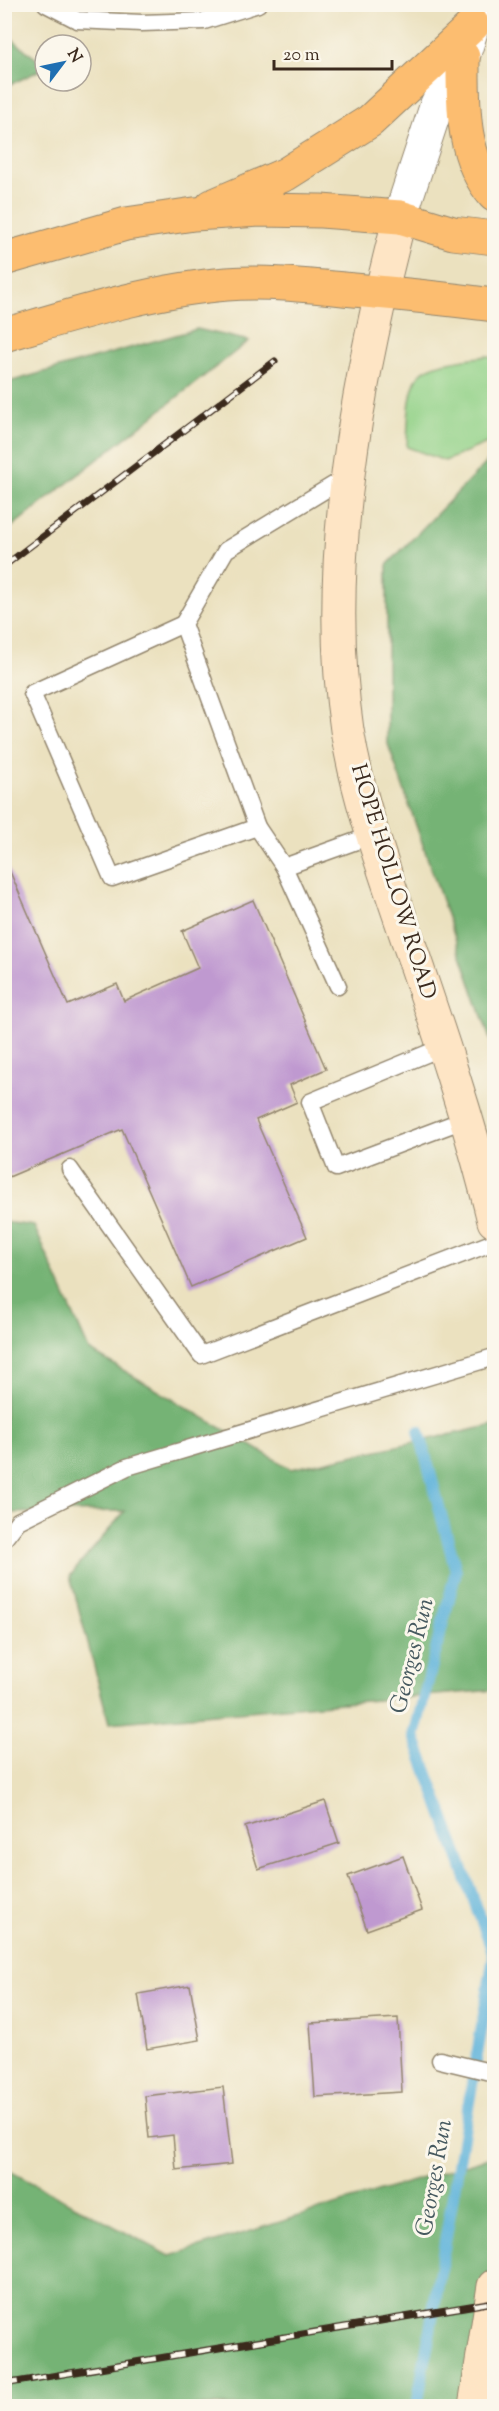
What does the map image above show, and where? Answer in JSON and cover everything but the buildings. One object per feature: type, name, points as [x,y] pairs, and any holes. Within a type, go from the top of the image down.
[{"type":"main road","points":[[194,214],[286,174],[370,121],[480,15]]},
{"type":"main road","points":[[463,57],[463,108],[467,140],[481,178],[495,195]]},
{"type":"main road","points":[[4,259],[126,224],[194,214],[260,210],[321,211],[400,218],[453,233],[495,238]]},
{"type":"main road","name":"HOPE HOLLOW ROAD","points":[[400,218],[380,292],[369,346],[342,535],[339,601],[341,678],[348,732],[373,835],[466,1119],[495,1221]]},
{"type":"main road","points":[[4,335],[128,302],[225,284],[284,283],[495,305]]},
{"type":"main road","points":[[475,2406],[495,2286]]},
{"type":"street","points":[[400,218],[438,104],[463,57],[480,15]]},
{"type":"lane","points":[[46,4],[77,20],[141,23],[204,21],[258,4]]},
{"type":"lane","points":[[257,827],[112,878],[32,693],[183,624],[226,550],[350,476]]},
{"type":"lane","points":[[183,624],[257,827],[284,867],[338,986]]},
{"type":"lane","points":[[284,867],[373,835]]},
{"type":"lane","points":[[443,1047],[310,1102],[336,1168],[466,1119]]},
{"type":"lane","points":[[70,1169],[201,1355],[495,1242]]},
{"type":"lane","points":[[4,1539],[18,1521],[127,1467],[495,1357]]},
{"type":"lane","points":[[440,2060],[495,2073]]},
{"type":"green space","points":[[5,33],[33,56],[33,74],[5,87]]},
{"type":"green space","points":[[197,329],[249,341],[5,532],[5,383]]},
{"type":"green space","points":[[487,356],[494,358],[494,440],[445,461],[407,447],[410,399],[420,374],[442,363]]},
{"type":"green space","points":[[494,455],[494,1051],[387,741],[387,565]]},
{"type":"green space","points":[[4,1222],[34,1226],[89,1350],[291,1469],[494,1425],[494,1690],[109,1723],[70,1576],[125,1511],[5,1513]]},
{"type":"green space","points":[[494,2156],[494,2406],[5,2406],[4,2168],[170,2256]]},
{"type":"waterway","name":"Georges Run","points":[[419,1431],[456,1571],[414,1736],[494,1955]]},
{"type":"waterway","name":"Georges Run","points":[[417,2406],[494,1956]]},
{"type":"railway","points":[[4,566],[275,361]]},
{"type":"railway","points":[[4,2384],[494,2302]]}]
